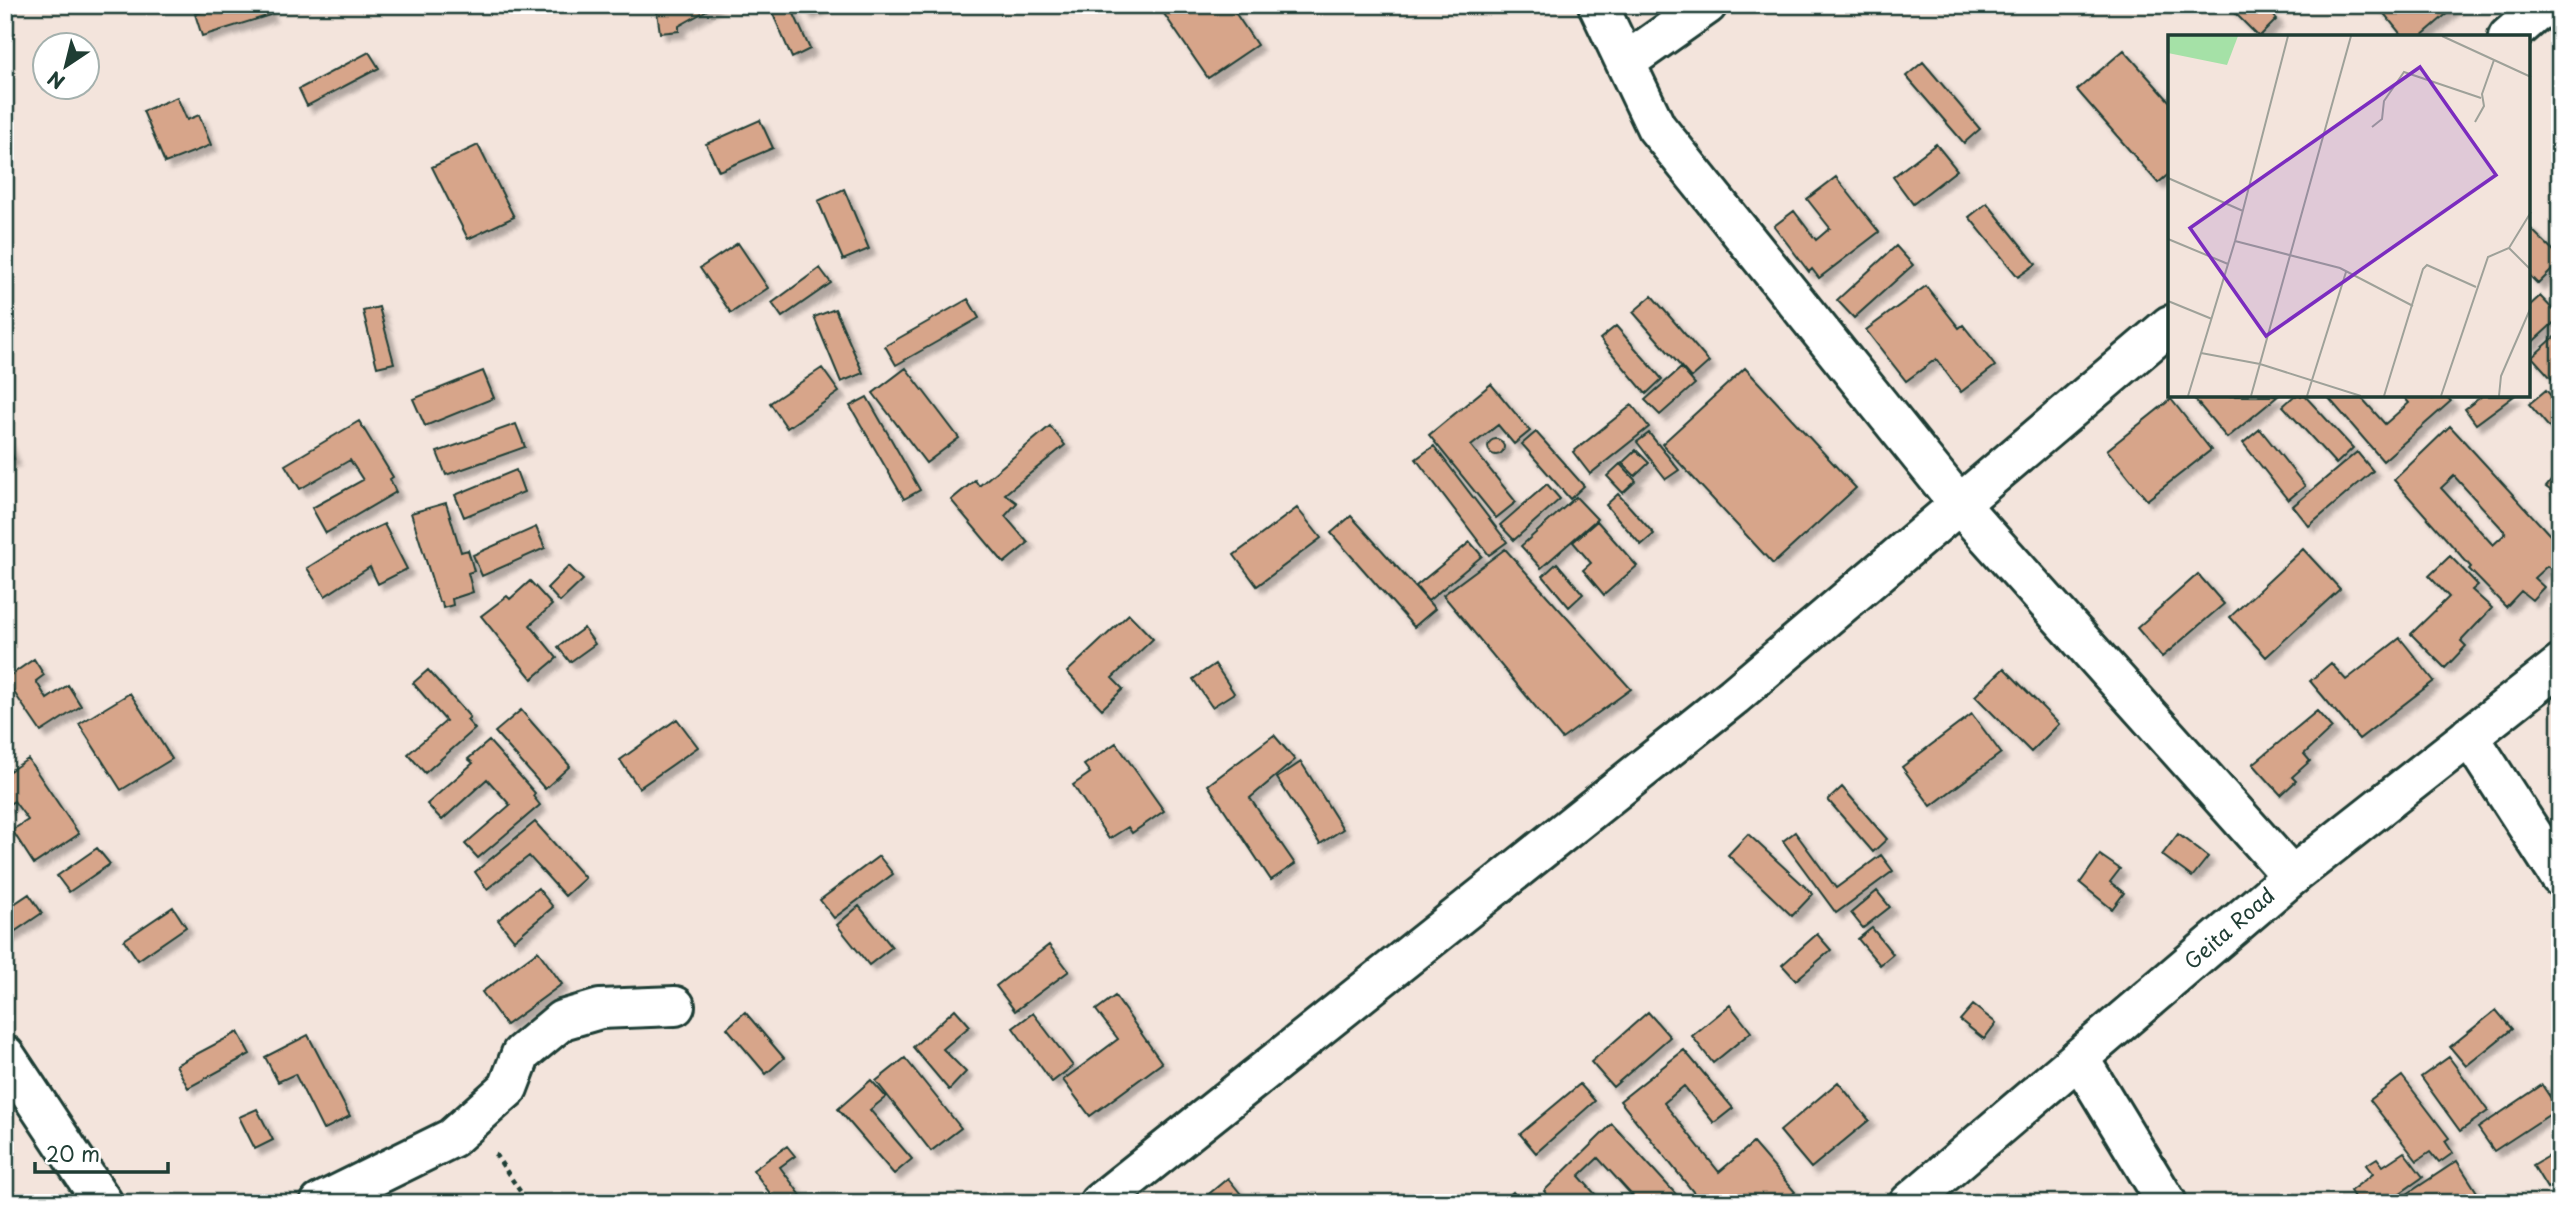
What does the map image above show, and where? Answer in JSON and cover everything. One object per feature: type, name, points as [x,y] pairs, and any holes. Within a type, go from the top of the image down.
[{"type":"street","points":[[1598,5],[1656,127],[1959,505],[2292,876]]},
{"type":"street","points":[[1626,62],[1707,5]]},
{"type":"street","points":[[2510,35],[2545,5]]},
{"type":"street","points":[[1099,1203],[1734,696],[2168,326]]},
{"type":"street","name":"Geita Road","points":[[1909,1203],[2292,876],[2560,665]]},
{"type":"street","points":[[2469,736],[2560,877]]},
{"type":"street","points":[[320,1203],[452,1138],[508,1088],[521,1054],[562,1020],[600,1009],[675,1006]]},
{"type":"street","points":[[5,1055],[103,1203]]},
{"type":"street","points":[[2079,1058],[2167,1203]]},
{"type":"path","points":[[472,1121],[528,1203]]},
{"type":"building","points":[[225,5],[267,5],[270,15],[202,36],[195,14]]},
{"type":"building","points":[[656,5],[716,5],[679,26],[679,31],[660,33]]},
{"type":"building","points":[[769,5],[790,5],[810,49],[792,58]]},
{"type":"building","points":[[803,5],[826,5],[807,13]]},
{"type":"building","points":[[1158,5],[1230,5],[1257,45],[1208,78]]},
{"type":"building","points":[[2227,5],[2263,5],[2277,19],[2261,35],[2257,35]]},
{"type":"building","points":[[2377,5],[2457,5],[2422,35],[2401,35]]},
{"type":"building","points":[[2124,50],[2168,100],[2168,175],[2158,183],[2077,90]]},
{"type":"building","points":[[369,52],[379,68],[307,106],[299,89]]},
{"type":"building","points":[[1923,62],[1980,129],[1964,143],[1906,76]]},
{"type":"building","points":[[177,97],[187,120],[199,115],[211,145],[165,163],[143,111]]},
{"type":"building","points":[[760,120],[773,148],[719,171],[706,144]]},
{"type":"building","points":[[1936,144],[1957,170],[1913,204],[1893,177]]},
{"type":"building","points":[[478,145],[514,217],[468,239],[432,167]]},
{"type":"building","points":[[1836,177],[1879,232],[1819,278],[1812,269],[1809,272],[1774,226],[1794,211],[1816,240],[1830,228],[1807,199]]},
{"type":"building","points":[[844,189],[869,249],[843,260],[818,201]]},
{"type":"building","points":[[1987,203],[2036,264],[2018,277],[1969,217]]},
{"type":"building","points":[[2530,228],[2560,257],[2560,262],[2538,284],[2530,276]]},
{"type":"building","points":[[738,243],[768,288],[731,313],[700,268]]},
{"type":"building","points":[[1896,246],[1913,265],[1854,318],[1837,300]]},
{"type":"building","points":[[820,268],[831,283],[782,317],[772,303]]},
{"type":"building","points":[[1926,286],[1959,328],[1963,325],[1995,366],[1961,392],[1936,359],[1906,381],[1866,330]]},
{"type":"building","points":[[1652,296],[1709,362],[1691,378],[1633,312]]},
{"type":"building","points":[[2540,296],[2560,317],[2530,344],[2530,305]]},
{"type":"building","points":[[968,299],[979,318],[896,365],[885,346]]},
{"type":"building","points":[[379,307],[394,363],[377,367],[363,311]]},
{"type":"building","points":[[835,309],[863,373],[841,382],[814,317]]},
{"type":"building","points":[[1616,326],[1662,379],[1646,394],[1600,339]]},
{"type":"building","points":[[2560,332],[2560,388],[2532,357]]},
{"type":"building","points":[[822,368],[839,392],[787,428],[770,403]]},
{"type":"building","points":[[906,368],[959,438],[926,463],[873,393]]},
{"type":"building","points":[[1681,368],[1695,384],[1660,415],[1645,400]]},
{"type":"building","points":[[1745,368],[1856,488],[1773,564],[1662,444]]},
{"type":"building","points":[[483,371],[494,398],[425,426],[413,399]]},
{"type":"building","points":[[1491,384],[1530,431],[1514,444],[1498,425],[1471,446],[1516,502],[1496,518],[1429,435]]},
{"type":"building","points":[[2546,390],[2560,406],[2560,440],[2529,404]]},
{"type":"building","points":[[867,397],[920,490],[904,499],[850,406]]},
{"type":"building","points":[[2193,397],[2277,397],[2227,438]]},
{"type":"building","points":[[2293,397],[2306,397],[2353,448],[2336,464],[2283,406]]},
{"type":"building","points":[[2328,397],[2361,397],[2385,424],[2409,403],[2404,397],[2447,397],[2451,401],[2383,461]]},
{"type":"building","points":[[2481,397],[2513,397],[2476,424],[2465,409]]},
{"type":"building","points":[[2171,399],[2211,450],[2147,500],[2107,450]]},
{"type":"building","points":[[1632,405],[1649,427],[1590,474],[1573,452]]},
{"type":"building","points":[[359,421],[393,477],[390,479],[396,492],[326,533],[312,508],[363,480],[350,460],[300,489],[285,465]]},
{"type":"building","points":[[516,424],[525,447],[446,475],[437,452]]},
{"type":"building","points":[[1050,426],[1065,445],[1005,494],[1017,503],[1005,516],[1028,543],[1004,563],[951,500],[975,480],[979,486]]},
{"type":"building","points":[[2450,426],[2560,546],[2560,575],[2547,566],[2534,578],[2544,587],[2532,600],[2521,591],[2506,607],[2469,569],[2471,567],[2394,480]],"holes":[[[2454,476],[2506,533],[2493,545],[2441,488]]]},
{"type":"building","points":[[2260,429],[2305,486],[2288,500],[2243,443]]},
{"type":"building","points":[[1536,432],[1584,486],[1570,499],[1522,444]]},
{"type":"building","points":[[1649,433],[1679,470],[1666,479],[1637,442]]},
{"type":"building","points":[[5,437],[14,459],[5,462]]},
{"type":"building","points":[[1493,439],[1499,439],[1504,447],[1502,453],[1493,455],[1488,450],[1488,444]]},
{"type":"building","points":[[1434,446],[1507,542],[1489,555],[1416,459]]},
{"type":"building","points":[[1636,450],[1649,463],[1635,476],[1622,463]]},
{"type":"building","points":[[2357,452],[2373,471],[2309,526],[2293,506]]},
{"type":"building","points":[[1620,464],[1636,481],[1623,493],[1607,476]]},
{"type":"building","points":[[516,470],[524,492],[464,517],[455,495]]},
{"type":"building","points":[[2560,472],[2560,497],[2546,487]]},
{"type":"building","points":[[1547,484],[1560,499],[1514,540],[1500,525]]},
{"type":"building","points":[[1618,494],[1654,534],[1641,545],[1606,505]]},
{"type":"building","points":[[1576,497],[1597,519],[1541,568],[1521,546]]},
{"type":"building","points":[[446,503],[461,552],[468,550],[474,571],[468,573],[473,592],[452,599],[453,605],[443,608],[411,513]]},
{"type":"building","points":[[1297,508],[1321,538],[1257,586],[1234,555]]},
{"type":"building","points":[[1351,516],[1435,609],[1414,627],[1331,533]]},
{"type":"building","points":[[1597,521],[1637,566],[1604,595],[1583,570],[1591,563],[1573,542]]},
{"type":"building","points":[[384,524],[407,569],[378,584],[370,567],[325,596],[307,568]]},
{"type":"building","points":[[536,527],[545,548],[482,576],[473,555]]},
{"type":"building","points":[[1470,542],[1482,556],[1428,601],[1416,586]]},
{"type":"building","points":[[1505,549],[1631,689],[1562,739],[1443,595]]},
{"type":"building","points":[[2303,549],[2340,589],[2266,657],[2230,617]]},
{"type":"building","points":[[2450,556],[2478,585],[2472,590],[2492,608],[2461,641],[2466,646],[2445,668],[2411,634],[2449,597],[2429,576]]},
{"type":"building","points":[[1557,563],[1583,594],[1569,607],[1543,576]]},
{"type":"building","points":[[569,566],[583,580],[560,602],[547,588]]},
{"type":"building","points":[[2198,574],[2224,604],[2162,657],[2137,628]]},
{"type":"building","points":[[530,581],[552,605],[530,625],[557,658],[532,679],[481,616],[507,596],[510,599]]},
{"type":"building","points":[[1129,614],[1153,639],[1112,678],[1123,689],[1102,709],[1067,672]]},
{"type":"building","points":[[584,628],[595,644],[570,662],[558,647]]},
{"type":"building","points":[[2400,638],[2434,681],[2359,739],[2310,681],[2331,663],[2346,680]]},
{"type":"building","points":[[34,659],[44,675],[36,681],[47,699],[68,685],[81,706],[41,732],[5,679]]},
{"type":"building","points":[[1215,664],[1234,693],[1212,707],[1193,679]]},
{"type":"building","points":[[2004,668],[2059,724],[2031,752],[1975,696]]},
{"type":"building","points":[[428,670],[470,717],[467,720],[475,729],[425,773],[408,754],[446,721],[413,683]]},
{"type":"building","points":[[130,693],[172,759],[121,790],[79,724]]},
{"type":"building","points":[[521,710],[570,766],[545,789],[495,732]]},
{"type":"building","points":[[2317,711],[2332,728],[2304,754],[2310,761],[2292,777],[2296,781],[2281,795],[2253,764]]},
{"type":"building","points":[[1972,714],[2001,753],[1931,806],[1902,767]]},
{"type":"building","points":[[677,719],[698,747],[639,788],[620,760]]},
{"type":"building","points":[[1274,735],[1295,760],[1250,798],[1295,864],[1271,880],[1208,785]]},
{"type":"building","points":[[489,741],[535,793],[533,796],[540,805],[478,858],[465,844],[510,805],[487,779],[442,820],[427,804],[473,763],[468,759]]},
{"type":"building","points":[[1116,743],[1164,811],[1132,833],[1128,827],[1109,839],[1073,785],[1090,773],[1084,765]]},
{"type":"building","points":[[28,759],[79,834],[34,864],[12,830],[28,820],[14,801],[5,807],[5,774]]},
{"type":"building","points":[[1301,762],[1343,829],[1320,844],[1277,778]]},
{"type":"building","points":[[1842,787],[1887,839],[1873,852],[1828,800]]},
{"type":"building","points":[[535,822],[585,878],[565,896],[529,856],[487,889],[475,872]]},
{"type":"building","points":[[1795,832],[1836,888],[1881,855],[1893,871],[1836,913],[1783,841]]},
{"type":"building","points":[[1748,834],[1813,894],[1792,916],[1728,855]]},
{"type":"building","points":[[2178,834],[2208,857],[2192,877],[2162,855]]},
{"type":"building","points":[[97,848],[110,864],[69,892],[57,876]]},
{"type":"building","points":[[2100,855],[2120,869],[2110,882],[2124,893],[2112,909],[2080,883]]},
{"type":"building","points":[[879,856],[893,874],[834,918],[820,900]]},
{"type":"building","points":[[538,888],[553,907],[514,940],[498,920]]},
{"type":"building","points":[[1877,891],[1890,907],[1863,928],[1851,913]]},
{"type":"building","points":[[29,894],[42,913],[8,936],[5,910]]},
{"type":"building","points":[[859,906],[892,947],[869,965],[837,925]]},
{"type":"building","points":[[173,907],[186,927],[138,960],[124,940]]},
{"type":"building","points":[[1872,928],[1893,954],[1880,965],[1858,939]]},
{"type":"building","points":[[1817,934],[1831,950],[1796,980],[1782,965]]},
{"type":"building","points":[[1049,945],[1069,971],[1015,1011],[996,986]]},
{"type":"building","points":[[538,951],[562,984],[506,1025],[482,992]]},
{"type":"building","points":[[1115,996],[1162,1063],[1090,1116],[1063,1080],[1118,1039],[1096,1010]]},
{"type":"building","points":[[1730,1005],[1751,1032],[1713,1063],[1692,1036]]},
{"type":"building","points":[[1973,1005],[1996,1023],[1984,1039],[1960,1020]]},
{"type":"building","points":[[955,1009],[970,1026],[943,1049],[966,1072],[949,1090],[913,1047]]},
{"type":"building","points":[[2496,1010],[2512,1029],[2466,1066],[2450,1047]]},
{"type":"building","points":[[745,1012],[784,1058],[766,1074],[727,1028]]},
{"type":"building","points":[[1648,1012],[1670,1037],[1613,1087],[1591,1062]]},
{"type":"building","points":[[1033,1013],[1073,1066],[1052,1082],[1013,1028]]},
{"type":"building","points":[[238,1032],[250,1054],[188,1088],[176,1065]]},
{"type":"building","points":[[308,1035],[350,1116],[323,1130],[295,1074],[278,1082],[265,1057]]},
{"type":"building","points":[[1684,1050],[1733,1108],[1714,1123],[1684,1086],[1664,1103],[1719,1172],[1753,1143],[1795,1192],[1783,1203],[1702,1203],[1620,1101]]},
{"type":"building","points":[[2449,1057],[2488,1111],[2460,1131],[2421,1077]]},
{"type":"building","points":[[905,1058],[961,1128],[931,1151],[876,1081]]},
{"type":"building","points":[[2402,1076],[2449,1138],[2445,1141],[2453,1153],[2439,1163],[2430,1152],[2417,1161],[2370,1100]]},
{"type":"building","points":[[871,1080],[886,1097],[870,1110],[912,1159],[894,1174],[838,1109]]},
{"type":"building","points":[[1838,1082],[1869,1120],[1811,1168],[1780,1131]]},
{"type":"building","points":[[1580,1084],[1595,1101],[1536,1153],[1520,1134]]},
{"type":"building","points":[[2542,1085],[2558,1109],[2494,1151],[2478,1128]]},
{"type":"building","points":[[257,1109],[273,1140],[255,1149],[239,1117]]},
{"type":"building","points":[[1612,1124],[1684,1203],[1639,1203],[1598,1158],[1579,1176],[1603,1203],[1554,1203],[1544,1191]]},
{"type":"building","points":[[787,1146],[795,1156],[780,1167],[805,1201],[802,1203],[777,1203],[753,1170]]},
{"type":"building","points":[[2560,1149],[2560,1180],[2547,1188],[2533,1165]]},
{"type":"building","points":[[2404,1152],[2423,1177],[2386,1203],[2358,1203],[2350,1191],[2373,1174],[2366,1165],[2377,1158],[2383,1166]]},
{"type":"building","points":[[2457,1161],[2484,1203],[2404,1203],[2401,1198]]},
{"type":"building","points":[[1228,1178],[1248,1203],[1198,1203]]},
{"type":"building","points":[[1513,1192],[1522,1203],[1500,1203]]}]
